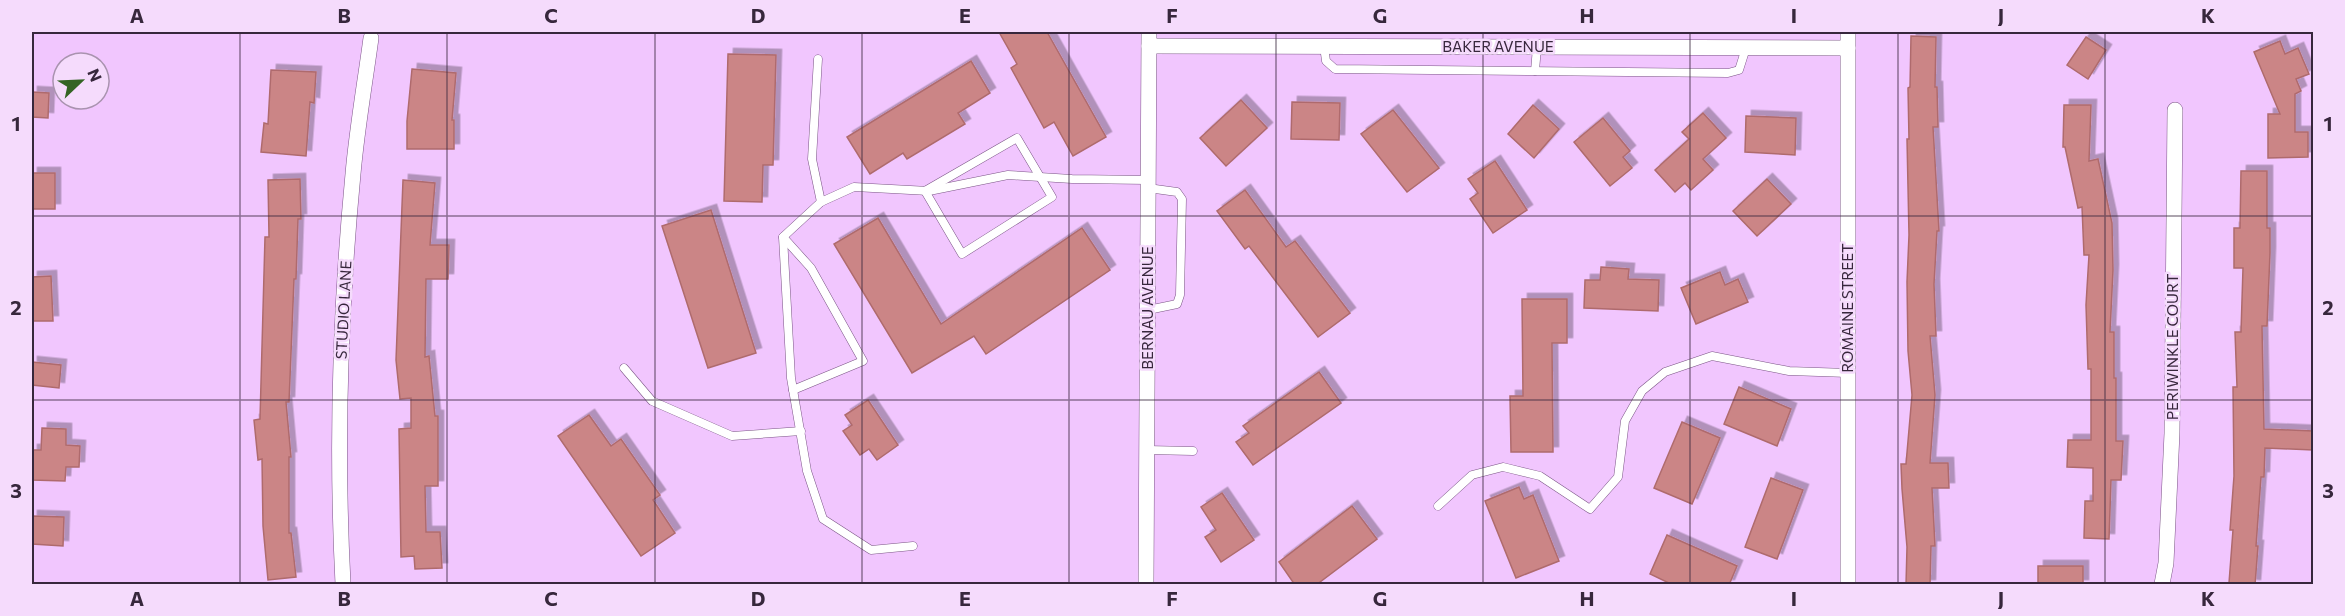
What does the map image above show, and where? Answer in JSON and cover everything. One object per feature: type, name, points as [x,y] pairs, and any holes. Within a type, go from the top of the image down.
[{"type":"street","name":"ROMAINE STREET","points":[[1848,32],[1848,585]]},
{"type":"street","name":"STUDIO LANE","points":[[344,585],[339,451],[342,330],[353,172],[371,38]]},
{"type":"street","name":"BAKER AVENUE","points":[[1149,39],[1324,46],[1848,48]]},
{"type":"street","name":"BERNAU AVENUE","points":[[1146,585],[1149,39]]},
{"type":"street","name":"PERIWINKLE COURT","points":[[2162,585],[2166,563],[2172,433],[2175,110]]},
{"type":"lane","points":[[1324,46],[1326,61],[1335,69],[1728,73],[1739,70],[1746,48]]},
{"type":"lane","points":[[1534,71],[1537,47]]},
{"type":"lane","points":[[819,59],[812,159],[821,202]]},
{"type":"lane","points":[[1017,138],[1052,197],[962,254],[925,191],[1017,138]]},
{"type":"lane","points":[[783,237],[821,202],[854,187],[925,191],[1008,175],[1148,184],[1177,192],[1182,199],[1180,295],[1177,304],[1148,310]]},
{"type":"lane","points":[[783,237],[794,390],[807,471],[823,519],[872,550],[913,546]]},
{"type":"lane","points":[[783,237],[812,268],[863,361],[794,390]]},
{"type":"lane","points":[[1438,507],[1472,475],[1503,467],[1540,476],[1590,509],[1618,477],[1625,421],[1642,391],[1665,372],[1712,356],[1789,370],[1848,373]]},
{"type":"lane","points":[[624,368],[652,402],[732,436],[801,431]]},
{"type":"lane","points":[[1147,450],[1193,451]]},
{"type":"building","points":[[999,32],[1047,32],[1106,137],[1073,156],[1054,122],[1044,128],[1011,68],[1017,64]]},
{"type":"building","points":[[1911,36],[1936,37],[1935,87],[1937,87],[1938,127],[1933,127],[1939,231],[1937,231],[1934,284],[1936,336],[1930,336],[1935,395],[1930,463],[1948,463],[1949,488],[1932,488],[1935,546],[1931,546],[1930,585],[1906,585],[1907,547],[1901,464],[1906,464],[1912,395],[1908,351],[1907,282],[1909,235],[1907,139],[1909,139],[1908,88],[1910,87]]},
{"type":"building","points":[[2086,37],[2106,50],[2088,79],[2067,65]]},
{"type":"building","points":[[2280,41],[2285,54],[2298,48],[2309,74],[2296,79],[2301,91],[2295,94],[2295,132],[2308,132],[2308,157],[2268,158],[2268,114],[2280,114],[2254,52]]},
{"type":"building","points":[[728,54],[776,55],[773,165],[763,165],[762,202],[724,201]]},
{"type":"building","points":[[971,61],[990,93],[958,113],[965,124],[907,159],[903,153],[870,174],[847,137]]},
{"type":"building","points":[[412,69],[456,73],[452,120],[454,120],[454,149],[407,149]]},
{"type":"building","points":[[271,70],[316,72],[314,103],[310,102],[306,156],[261,152],[264,123],[268,124]]},
{"type":"building","points":[[32,92],[49,93],[48,118],[32,117]]},
{"type":"building","points":[[1241,100],[1267,128],[1226,166],[1200,138]]},
{"type":"building","points":[[1292,102],[1340,103],[1339,140],[1291,139]]},
{"type":"building","points":[[1533,105],[1559,129],[1534,158],[1508,134]]},
{"type":"building","points":[[2064,105],[2091,105],[2089,161],[2098,159],[2112,223],[2113,270],[2110,332],[2114,332],[2116,441],[2123,441],[2121,480],[2111,480],[2109,539],[2084,538],[2085,501],[2093,501],[2093,468],[2067,467],[2068,440],[2091,440],[2091,369],[2088,369],[2086,305],[2089,255],[2084,255],[2082,207],[2078,208],[2065,147],[2063,147]]},
{"type":"building","points":[[1393,110],[1439,168],[1407,192],[1361,134]]},
{"type":"building","points":[[1703,113],[1726,138],[1703,159],[1713,170],[1691,190],[1685,183],[1675,192],[1655,170],[1689,139],[1682,132]]},
{"type":"building","points":[[1746,116],[1796,118],[1795,155],[1745,152]]},
{"type":"building","points":[[1603,118],[1630,151],[1623,157],[1632,168],[1610,186],[1574,142]]},
{"type":"building","points":[[1495,161],[1527,210],[1493,233],[1470,199],[1478,193],[1468,179]]},
{"type":"building","points":[[2241,171],[2267,171],[2267,228],[2270,228],[2270,253],[2267,326],[2262,326],[2264,429],[2313,431],[2313,450],[2265,448],[2264,477],[2261,477],[2255,585],[2229,583],[2233,530],[2230,530],[2234,476],[2233,387],[2237,387],[2235,332],[2241,332],[2243,268],[2234,268],[2234,228],[2240,228]]},
{"type":"building","points":[[32,173],[55,173],[55,209],[32,209]]},
{"type":"building","points":[[300,179],[301,219],[298,219],[296,279],[294,279],[289,402],[286,402],[291,457],[289,457],[289,533],[291,533],[296,577],[268,580],[263,526],[262,459],[258,460],[254,420],[260,419],[265,237],[269,237],[268,180]]},
{"type":"building","points":[[1767,179],[1791,204],[1757,236],[1733,211]]},
{"type":"building","points":[[403,180],[435,183],[430,245],[449,245],[448,279],[426,279],[425,357],[429,356],[435,416],[438,416],[438,486],[425,486],[426,532],[440,532],[442,568],[415,569],[414,556],[401,557],[399,429],[411,428],[411,398],[400,399],[396,360]]},
{"type":"building","points":[[1245,190],[1286,247],[1295,241],[1350,313],[1318,337],[1249,246],[1245,249],[1217,211]]},
{"type":"building","points":[[711,210],[756,353],[708,368],[662,226]]},
{"type":"building","points":[[878,218],[941,324],[1082,228],[1110,270],[986,354],[974,336],[912,373],[834,244]]},
{"type":"building","points":[[1601,267],[1629,269],[1628,279],[1659,280],[1658,311],[1584,308],[1585,280],[1600,280]]},
{"type":"building","points":[[1720,272],[1725,285],[1738,279],[1748,302],[1696,324],[1681,288]]},
{"type":"building","points":[[51,276],[53,321],[32,321],[32,277]]},
{"type":"building","points":[[1522,299],[1567,299],[1567,343],[1552,343],[1553,452],[1511,452],[1510,396],[1523,396]]},
{"type":"building","points":[[32,362],[61,365],[59,388],[32,385]]},
{"type":"building","points":[[1319,372],[1341,403],[1253,465],[1236,442],[1249,433],[1243,426]]},
{"type":"building","points":[[1739,387],[1791,409],[1777,446],[1724,424]]},
{"type":"building","points":[[868,400],[898,445],[877,460],[869,449],[860,455],[843,431],[852,425],[845,415]]},
{"type":"building","points":[[589,415],[611,446],[621,439],[660,495],[653,500],[675,533],[641,556],[558,436]]},
{"type":"building","points":[[1682,422],[1720,438],[1692,504],[1654,488]]},
{"type":"building","points":[[42,428],[66,429],[66,445],[80,446],[79,467],[66,467],[65,481],[32,480],[32,450],[41,450]]},
{"type":"building","points":[[1771,478],[1803,490],[1777,559],[1745,547]]},
{"type":"building","points":[[1519,487],[1524,499],[1533,495],[1559,561],[1516,578],[1485,501]]},
{"type":"building","points":[[1222,493],[1254,540],[1221,562],[1205,537],[1216,530],[1201,507]]},
{"type":"building","points":[[1352,506],[1377,539],[1316,585],[1295,585],[1279,562]]},
{"type":"building","points":[[32,516],[64,517],[63,546],[32,544]]},
{"type":"building","points":[[1667,535],[1737,566],[1729,585],[1673,585],[1650,574]]},
{"type":"building","points":[[2038,566],[2083,566],[2083,585],[2038,585]]}]
